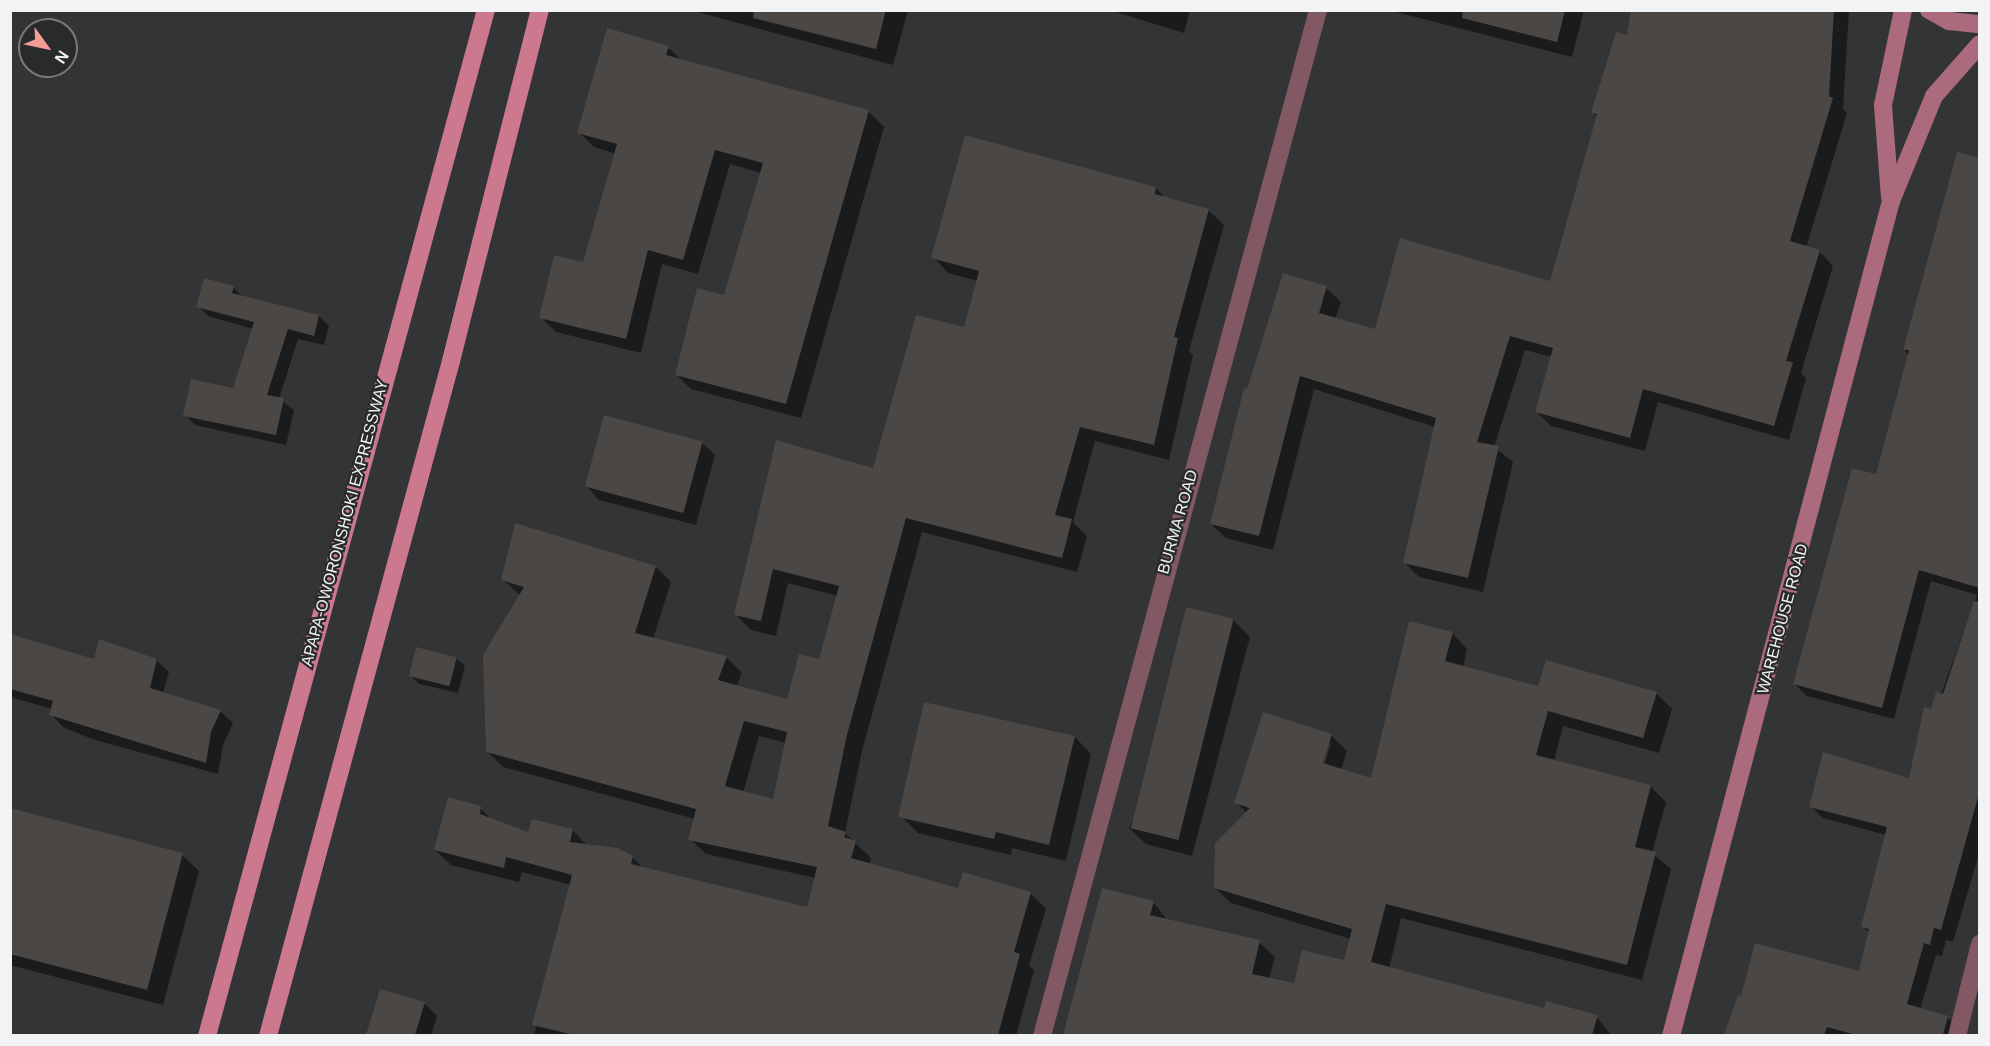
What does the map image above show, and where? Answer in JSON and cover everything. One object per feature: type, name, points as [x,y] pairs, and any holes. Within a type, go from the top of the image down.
[{"type":"main road","name":"APAPA-OWORONSHOKI EXPRESSWAY","points":[[207,1035],[486,10]]},
{"type":"main road","points":[[268,1035],[451,361],[540,10]]},
{"type":"main road","name":"WAREHOUSE ROAD","points":[[1891,201],[1883,105],[1903,10]]},
{"type":"main road","points":[[1929,10],[1949,21],[1980,24]]},
{"type":"main road","name":"WAREHOUSE ROAD","points":[[1671,1035],[1891,201],[1934,96],[1980,44]]},
{"type":"street","name":"BURMA ROAD","points":[[1041,1035],[1177,520],[1226,360],[1318,10]]},
{"type":"street","points":[[1957,1035],[1980,944]]},
{"type":"building","points":[[754,10],[886,10],[876,49],[753,18]]},
{"type":"building","points":[[1463,10],[1565,10],[1557,42],[1462,18]]},
{"type":"building","points":[[1631,10],[1834,10],[1829,96],[1833,98],[1790,241],[1820,250],[1786,361],[1793,362],[1774,426],[1643,389],[1630,438],[1535,412],[1553,348],[1510,336],[1477,442],[1499,446],[1468,578],[1403,563],[1436,418],[1300,376],[1259,536],[1210,524],[1244,388],[1247,389],[1283,273],[1327,286],[1319,313],[1375,329],[1400,238],[1550,281],[1597,114],[1591,113],[1616,32],[1627,35]]},
{"type":"building","points":[[607,28],[669,46],[666,55],[869,110],[786,404],[675,375],[697,288],[724,295],[763,163],[715,150],[683,260],[648,250],[626,339],[539,318],[554,255],[583,262],[617,144],[577,133]]},
{"type":"building","points":[[965,135],[1156,187],[1155,194],[1209,209],[1174,337],[1178,338],[1154,445],[1080,427],[1055,515],[1072,519],[1062,558],[906,518],[847,735],[828,826],[846,832],[844,837],[856,841],[851,858],[958,888],[963,872],[1031,892],[1014,952],[1020,954],[998,1035],[574,1035],[532,1025],[572,875],[506,857],[504,868],[434,850],[448,797],[481,806],[480,814],[528,832],[532,819],[573,829],[570,842],[617,848],[633,856],[631,864],[807,907],[817,867],[688,840],[696,809],[486,752],[483,655],[524,587],[501,580],[515,523],[656,566],[635,633],[727,656],[718,680],[787,699],[799,654],[819,659],[839,586],[773,569],[761,621],[734,615],[776,440],[873,468],[916,315],[964,327],[979,271],[931,258]],"holes":[[[744,721],[787,732],[773,799],[725,786]]]},
{"type":"building","points":[[1957,152],[1980,158],[1980,588],[1919,570],[1882,708],[1793,684],[1852,468],[1876,474],[1909,350],[1903,350]]},
{"type":"building","points":[[204,278],[234,286],[232,293],[319,315],[314,336],[288,329],[267,395],[284,398],[276,435],[183,416],[191,379],[233,388],[254,322],[196,307]]},
{"type":"building","points":[[604,415],[703,441],[683,513],[585,486]]},
{"type":"building","points":[[1974,601],[1980,602],[1980,790],[1941,930],[1934,928],[1930,945],[1924,943],[1907,1004],[1948,1016],[1943,1035],[1856,1035],[1827,1027],[1824,1035],[1724,1035],[1738,995],[1741,996],[1755,943],[1859,971],[1869,929],[1861,927],[1887,827],[1809,807],[1823,752],[1909,778],[1924,707],[1931,709],[1936,692],[1943,694]]},
{"type":"building","points":[[1186,607],[1234,619],[1178,840],[1131,828]]},
{"type":"building","points":[[1409,621],[1453,632],[1445,661],[1538,686],[1546,660],[1657,692],[1643,738],[1548,711],[1536,755],[1651,785],[1635,847],[1656,852],[1627,965],[1386,904],[1371,962],[1544,1008],[1546,1001],[1598,1015],[1592,1035],[1063,1035],[1102,888],[1154,901],[1150,915],[1260,940],[1252,974],[1294,983],[1302,950],[1344,960],[1352,929],[1214,888],[1215,843],[1250,808],[1234,803],[1263,712],[1332,734],[1323,763],[1371,778]]},
{"type":"building","points":[[10,634],[94,659],[99,639],[157,659],[150,688],[221,710],[211,732],[206,763],[49,715],[53,701],[10,689]]},
{"type":"building","points":[[416,647],[457,657],[449,686],[409,676]]},
{"type":"building","points":[[924,702],[1075,736],[1049,845],[996,832],[994,839],[898,817]]},
{"type":"building","points":[[10,808],[183,853],[147,990],[10,954]]},
{"type":"building","points":[[380,989],[425,1002],[415,1035],[366,1035]]}]
